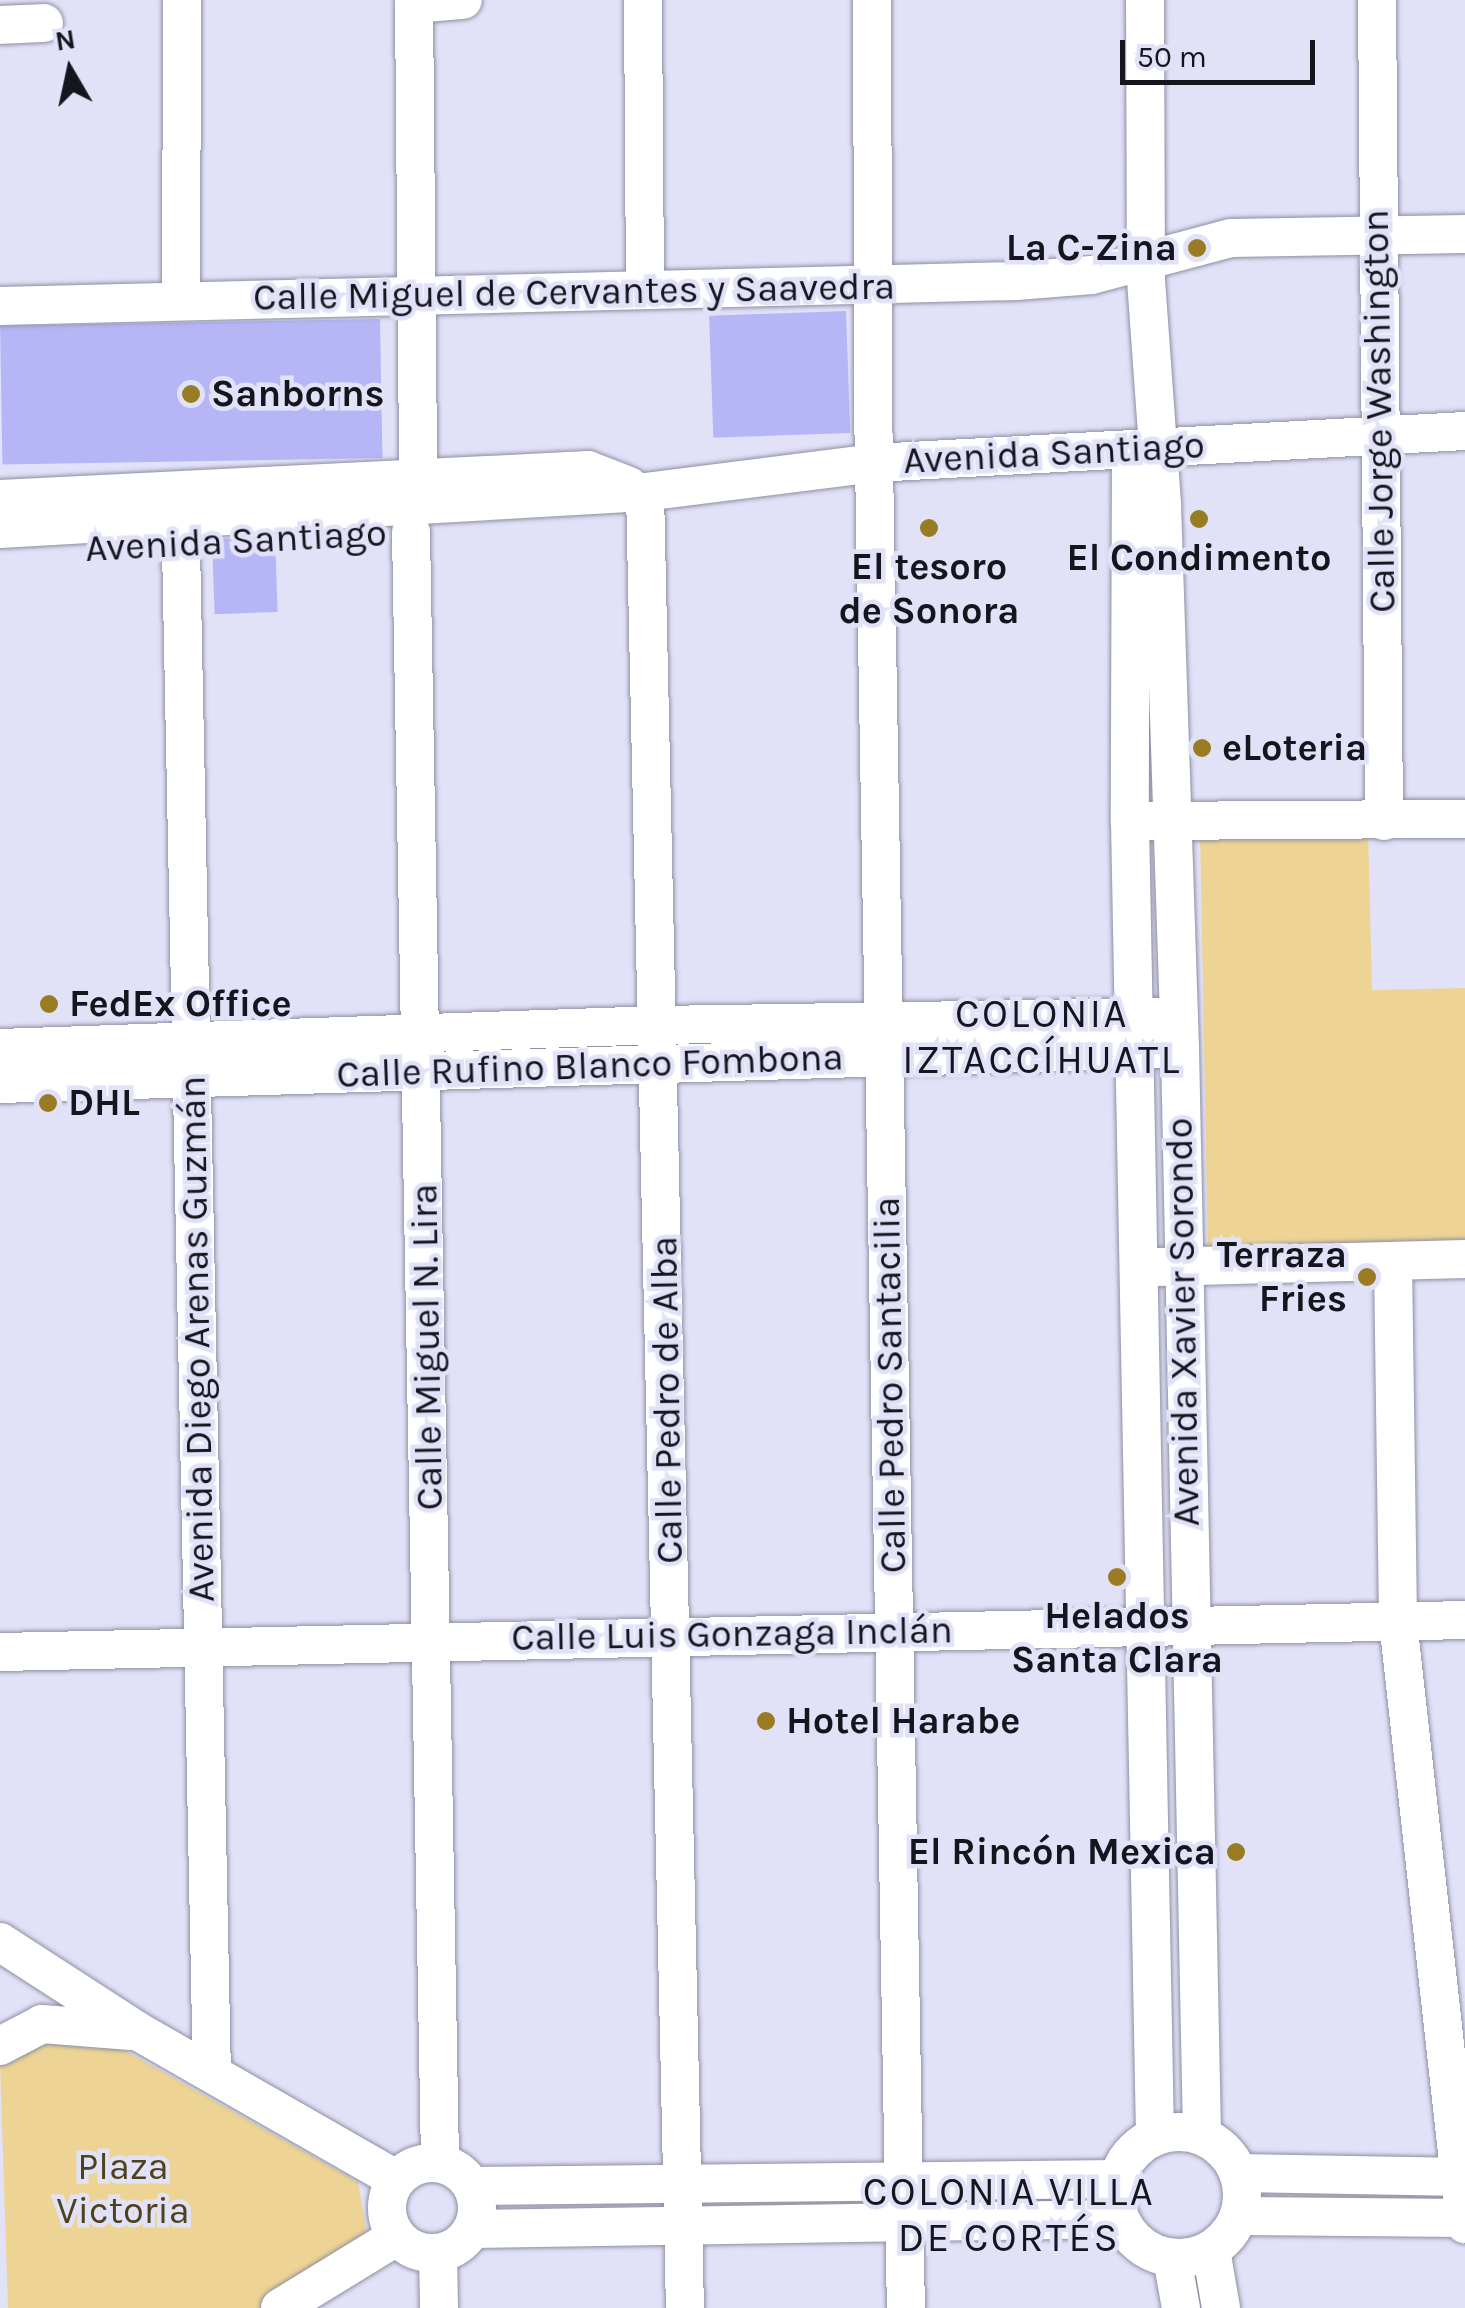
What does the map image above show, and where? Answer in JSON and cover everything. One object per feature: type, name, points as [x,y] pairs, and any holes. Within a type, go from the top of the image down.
[{"type":"street","points":[[181,302],[182,0]]},
{"type":"street","points":[[418,478],[414,2],[463,0]]},
{"type":"street","points":[[643,0],[645,289]]},
{"type":"street","name":"Calle Pedro Santacilia","points":[[872,0],[882,1041],[906,2308]]},
{"type":"street","points":[[1144,0],[1145,449]]},
{"type":"street","name":"Calle Jorge Washington","points":[[1377,0],[1384,821]]},
{"type":"street","points":[[0,25],[44,23]]},
{"type":"street","name":"Calle Miguel de Cervantes y Saavedra","points":[[0,306],[1092,276],[1231,238],[1465,234]]},
{"type":"street","name":"Avenida Santiago","points":[[0,528],[645,492],[874,463],[1465,431]]},
{"type":"street","name":"Avenida Xavier Sorondo","points":[[1145,449],[1180,1032],[1180,1267],[1202,2136]]},
{"type":"street","name":"Avenida Xavier Sorondo","points":[[1145,449],[1130,822],[1155,2137]]},
{"type":"street","name":"Avenida Santiago","points":[[0,500],[588,470],[645,492]]},
{"type":"street","name":"Avenida Santiago","points":[[0,554],[587,522],[645,492]]},
{"type":"street","name":"Calle Pedro de Alba","points":[[645,492],[685,2308]]},
{"type":"street","name":"Calle Miguel N. Lira","points":[[411,532],[440,2163]]},
{"type":"street","name":"Avenida Diego Arenas Guzmán","points":[[181,546],[212,2072]]},
{"type":"street","points":[[1130,822],[1465,819]]},
{"type":"street","name":"Calle Rufino Blanco Fombona","points":[[423,1053],[658,1025],[882,1041]]},
{"type":"street","name":"Calle Rufino Blanco Fombona","points":[[0,1048],[192,1060],[423,1053],[660,1064],[882,1041],[1180,1032]]},
{"type":"street","name":"Calle Rufino Blanco Fombona","points":[[0,1084],[192,1060]]},
{"type":"street","points":[[1138,1266],[1465,1259]]},
{"type":"street","points":[[1239,2216],[1465,2220],[1398,1622],[1393,1261]]},
{"type":"street","name":"Calle Luis Gonzaga Inclán","points":[[0,1652],[672,1633],[1465,1620]]},
{"type":"street","points":[[0,1942],[139,2032],[396,2179]]},
{"type":"street","points":[[0,2046],[42,2024],[139,2032]]},
{"type":"street","points":[[1202,2136],[1224,2151],[1238,2173],[1239,2216],[1211,2250],[1172,2258],[1140,2246],[1120,2219],[1118,2179],[1131,2154],[1155,2137],[1202,2136]]},
{"type":"street","points":[[440,2163],[472,2186],[478,2200],[473,2229],[458,2246],[438,2254],[414,2251],[396,2237],[386,2208],[396,2179],[416,2165],[440,2163]]},
{"type":"street","points":[[1238,2173],[1462,2177]]},
{"type":"street","points":[[472,2186],[1118,2179]]},
{"type":"street","points":[[473,2229],[1120,2219]]},
{"type":"street","points":[[280,2308],[396,2237]]},
{"type":"street","points":[[1211,2250],[1222,2308]]},
{"type":"street","points":[[438,2254],[439,2308]]},
{"type":"street","points":[[1172,2258],[1181,2308]]},
{"type":"green space","points":[[1368,828],[1372,990],[1465,988],[1465,1247],[1208,1252],[1200,831]]},
{"type":"green space","name":"Plaza Victoria","points":[[31,2037],[110,2042],[358,2182],[369,2246],[270,2308],[8,2308],[0,2064]]},
{"type":"building","points":[[846,311],[850,433],[713,438],[709,316]]},
{"type":"building","name":"Sanborns","points":[[380,319],[382,458],[2,465],[0,326]]},
{"type":"building","points":[[275,537],[278,612],[215,614],[212,539]]},
{"type":"place","name":"La C-Zina","points":[[1197,248]]},
{"type":"place","name":"Sanborns","points":[[191,394]]},
{"type":"place","name":"El Condimento","points":[[1199,519]]},
{"type":"place","name":"El tesoro de Sonora","points":[[929,528]]},
{"type":"place","name":"eLoteria","points":[[1202,748]]},
{"type":"place","name":"FedEx Office","points":[[49,1004]]},
{"type":"place","name":"DHL","points":[[48,1103]]},
{"type":"place","name":"Terraza Fries","points":[[1367,1277]]},
{"type":"place","name":"Helados Santa Clara","points":[[1117,1577]]},
{"type":"place","name":"Hotel Harabe","points":[[766,1721]]},
{"type":"place","name":"El Rincón Mexica","points":[[1236,1852]]},
{"type":"district","name":"COLONIA IZTACCÍHUATL","points":[[1042,1037]]},
{"type":"district","name":"COLONIA VILLA DE CORTÉS","points":[[1009,2215]]}]
